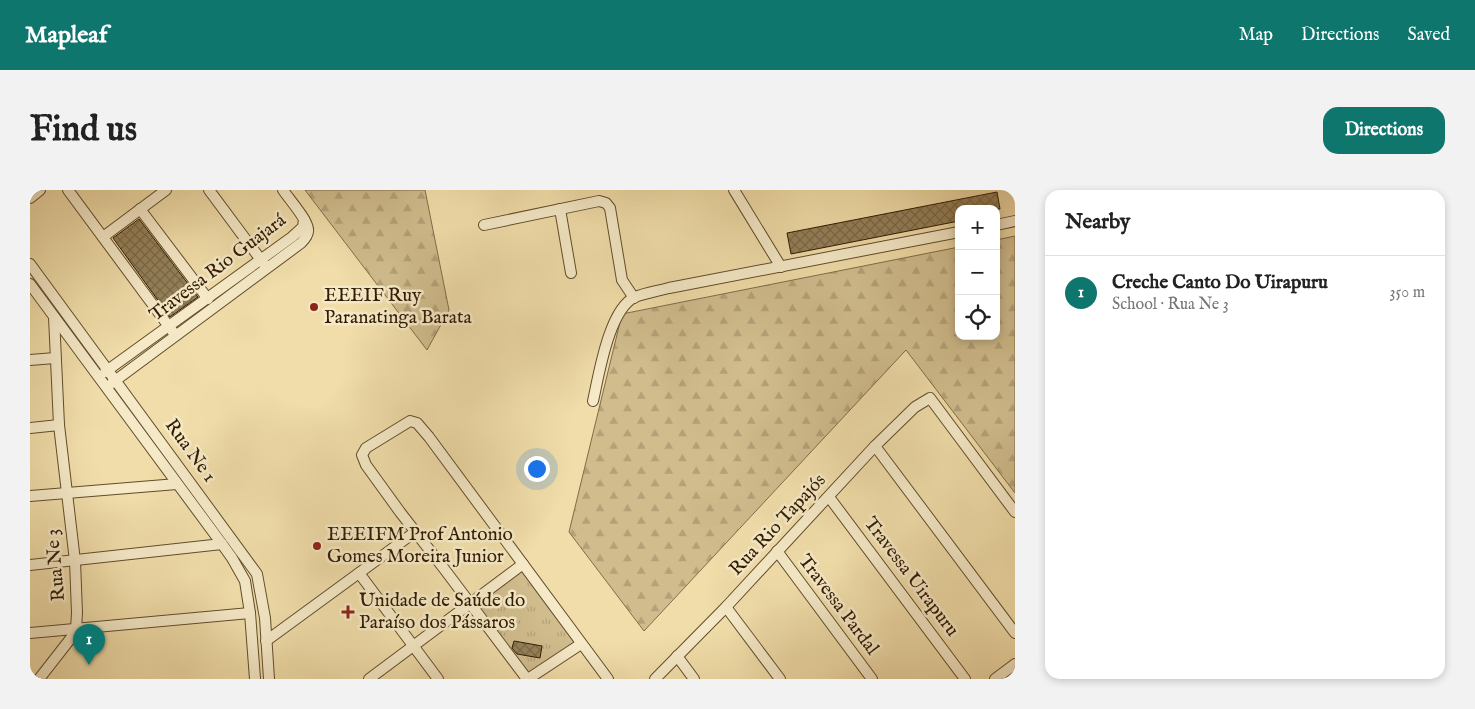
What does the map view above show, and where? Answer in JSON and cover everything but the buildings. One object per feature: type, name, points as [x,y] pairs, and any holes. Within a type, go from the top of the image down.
[{"type":"street","points":[[30,198],[40,190]]},
{"type":"street","points":[[68,190],[176,336]]},
{"type":"street","points":[[103,237],[166,190]]},
{"type":"street","points":[[209,190],[268,269]]},
{"type":"street","points":[[283,190],[304,219]]},
{"type":"street","points":[[734,190],[781,267]]},
{"type":"street","points":[[484,225],[599,201],[608,205],[622,280],[634,298]]},
{"type":"street","points":[[140,209],[212,300]]},
{"type":"street","points":[[560,209],[571,272]]},
{"type":"street","name":"Travessa Rio Guajará","points":[[106,387],[176,336],[212,300],[260,260],[299,231],[304,225],[304,219]]},
{"type":"street","name":"Travessa Rio Guajará","points":[[99,376],[169,326],[268,269],[292,252],[306,238],[308,228],[304,219]]},
{"type":"street","points":[[1000,224],[1015,221]]},
{"type":"street","points":[[593,400],[611,327],[622,307],[634,298],[669,288],[955,233]]},
{"type":"street","name":"Rua Ne 1","points":[[30,264],[257,574],[263,598],[270,677]]},
{"type":"street","name":"Rua Ne 1","points":[[30,286],[99,376],[232,558],[244,581],[250,618],[255,679]]},
{"type":"street","name":"Rua Ne 3","points":[[54,317],[59,425],[75,561],[76,629]]},
{"type":"street","points":[[30,360],[55,358]]},
{"type":"street","name":"Rua Rio Tapajós","points":[[655,679],[726,607],[875,446],[915,407],[930,398],[1015,512]]},
{"type":"street","points":[[582,644],[527,679],[366,465],[362,452],[400,426],[410,421],[417,423],[523,564],[608,679]]},
{"type":"street","points":[[30,428],[59,425]]},
{"type":"street","points":[[875,446],[1015,632]]},
{"type":"street","points":[[30,496],[177,484]]},
{"type":"street","name":"Travessa Uirapuru","points":[[829,497],[965,679]]},
{"type":"street","points":[[266,641],[415,532]]},
{"type":"street","points":[[30,565],[222,544]]},
{"type":"street","name":"Travessa Pardal","points":[[777,551],[872,679]]},
{"type":"street","points":[[369,679],[523,564]]},
{"type":"street","points":[[359,573],[438,679]]},
{"type":"street","points":[[726,607],[780,679]]},
{"type":"street","points":[[30,633],[250,618],[265,622]]},
{"type":"street","points":[[39,679],[76,629]]},
{"type":"street","points":[[677,656],[694,679]]},
{"type":"street","points":[[995,679],[1015,664]]},
{"type":"green space","points":[[305,190],[425,190],[449,310],[427,350]]},
{"type":"green space","points":[[1015,236],[1015,493],[906,350],[644,631],[569,532],[622,314],[955,248],[955,340],[1000,340],[1000,239]]},
{"type":"green space","points":[[522,563],[579,642],[521,677],[468,605]]},
{"type":"place","name":"EEEIF Ruy Paranatinga Barata","points":[[314,307]]},
{"type":"place","name":"EEEIFM Prof Antonio Gomes Moreira Junior","points":[[317,546]]},
{"type":"place","name":"Unidade de Saúde do Paraíso dos Pássaros","points":[[348,612]]},
{"type":"place","name":"Creche Canto Do Uirapuru","points":[[89,665]]}]
